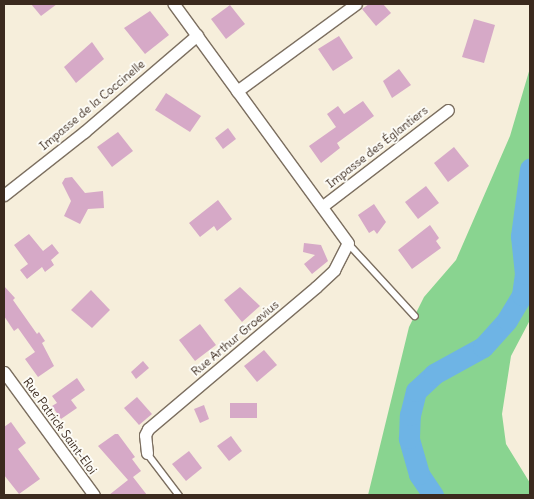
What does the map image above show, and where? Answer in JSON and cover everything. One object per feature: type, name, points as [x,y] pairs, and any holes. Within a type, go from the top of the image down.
[{"type":"street","points":[[176,4],[237,91],[324,206],[348,243]]},
{"type":"street","points":[[237,91],[356,4]]},
{"type":"street","name":"Impasse de la Coccinelle","points":[[4,195],[84,132],[197,35]]},
{"type":"street","name":"Impasse des Églantiers","points":[[324,206],[448,110]]},
{"type":"street","name":"Rue Arthur Groevius","points":[[147,453],[144,443],[148,429],[316,287],[334,270],[348,243]]},
{"type":"street","name":"Rue Patrick Saint-Eloi","points":[[4,372],[94,495]]},
{"type":"lane","points":[[348,243],[415,316]]},
{"type":"lane","points":[[147,453],[179,495]]},
{"type":"green space","points":[[530,68],[530,320],[511,356],[502,414],[506,444],[530,483],[530,495],[368,495],[409,327],[424,297],[456,260],[510,136]]},
{"type":"building","points":[[31,4],[57,4],[41,16]]},
{"type":"building","points":[[369,4],[383,4],[391,13],[376,26],[362,9]]},
{"type":"building","points":[[230,5],[245,24],[226,39],[211,19]]},
{"type":"building","points":[[150,11],[169,35],[145,54],[124,28]]},
{"type":"building","points":[[474,19],[495,25],[484,63],[462,57]]},
{"type":"building","points":[[339,36],[353,58],[333,71],[318,49]]},
{"type":"building","points":[[92,42],[104,59],[76,83],[64,67]]},
{"type":"building","points":[[399,69],[411,85],[392,98],[383,81]]},
{"type":"building","points":[[166,93],[201,116],[190,132],[155,110]]},
{"type":"building","points":[[363,101],[374,116],[337,143],[340,148],[321,163],[309,146],[336,127],[327,114],[338,106],[344,114]]},
{"type":"building","points":[[228,128],[236,139],[223,149],[215,138]]},
{"type":"building","points":[[118,132],[133,151],[112,167],[97,147]]},
{"type":"building","points":[[454,147],[469,166],[448,182],[434,163]]},
{"type":"building","points":[[72,177],[85,193],[103,191],[104,208],[88,209],[80,224],[64,216],[71,201],[62,183],[65,178]]},
{"type":"building","points":[[426,186],[439,203],[418,219],[405,202]]},
{"type":"building","points":[[218,200],[232,219],[217,231],[214,226],[200,237],[189,223]]},
{"type":"building","points":[[374,204],[386,222],[377,234],[374,230],[369,233],[358,215]]},
{"type":"building","points":[[430,225],[439,238],[436,241],[441,248],[412,269],[398,250]]},
{"type":"building","points":[[29,234],[43,251],[52,244],[59,253],[51,260],[54,265],[45,272],[42,267],[27,279],[20,270],[28,264],[14,245]]},
{"type":"building","points":[[304,243],[321,245],[328,261],[312,274],[304,264],[315,255],[303,252]]},
{"type":"building","points":[[4,286],[15,298],[13,300],[37,334],[39,332],[45,341],[42,343],[54,366],[38,377],[25,359],[35,352],[18,328],[14,331],[4,316]]},
{"type":"building","points":[[240,287],[260,306],[242,322],[224,300]]},
{"type":"building","points":[[91,290],[110,310],[92,328],[71,310]]},
{"type":"building","points":[[200,324],[216,345],[195,361],[179,340]]},
{"type":"building","points":[[264,350],[277,365],[257,382],[244,366]]},
{"type":"building","points":[[143,361],[149,368],[136,379],[131,372]]},
{"type":"building","points":[[77,378],[85,390],[71,400],[77,408],[61,419],[52,406],[57,403],[52,396]]},
{"type":"building","points":[[137,397],[152,414],[139,425],[124,408]]},
{"type":"building","points":[[230,403],[257,403],[257,418],[230,418]]},
{"type":"building","points":[[204,405],[209,419],[200,423],[194,409]]},
{"type":"building","points":[[11,422],[26,443],[18,449],[40,479],[19,494],[4,475],[4,427]]},
{"type":"building","points":[[115,434],[118,434],[135,457],[132,459],[141,471],[133,477],[147,495],[109,495],[128,480],[98,446]]},
{"type":"building","points":[[231,436],[242,451],[229,461],[217,446]]},
{"type":"building","points":[[189,451],[202,468],[186,481],[172,464]]},
{"type":"waterway","points":[[433,495],[419,474],[409,438],[410,415],[416,391],[434,374],[483,347],[507,320],[522,295],[525,274],[521,236],[530,169]]}]
